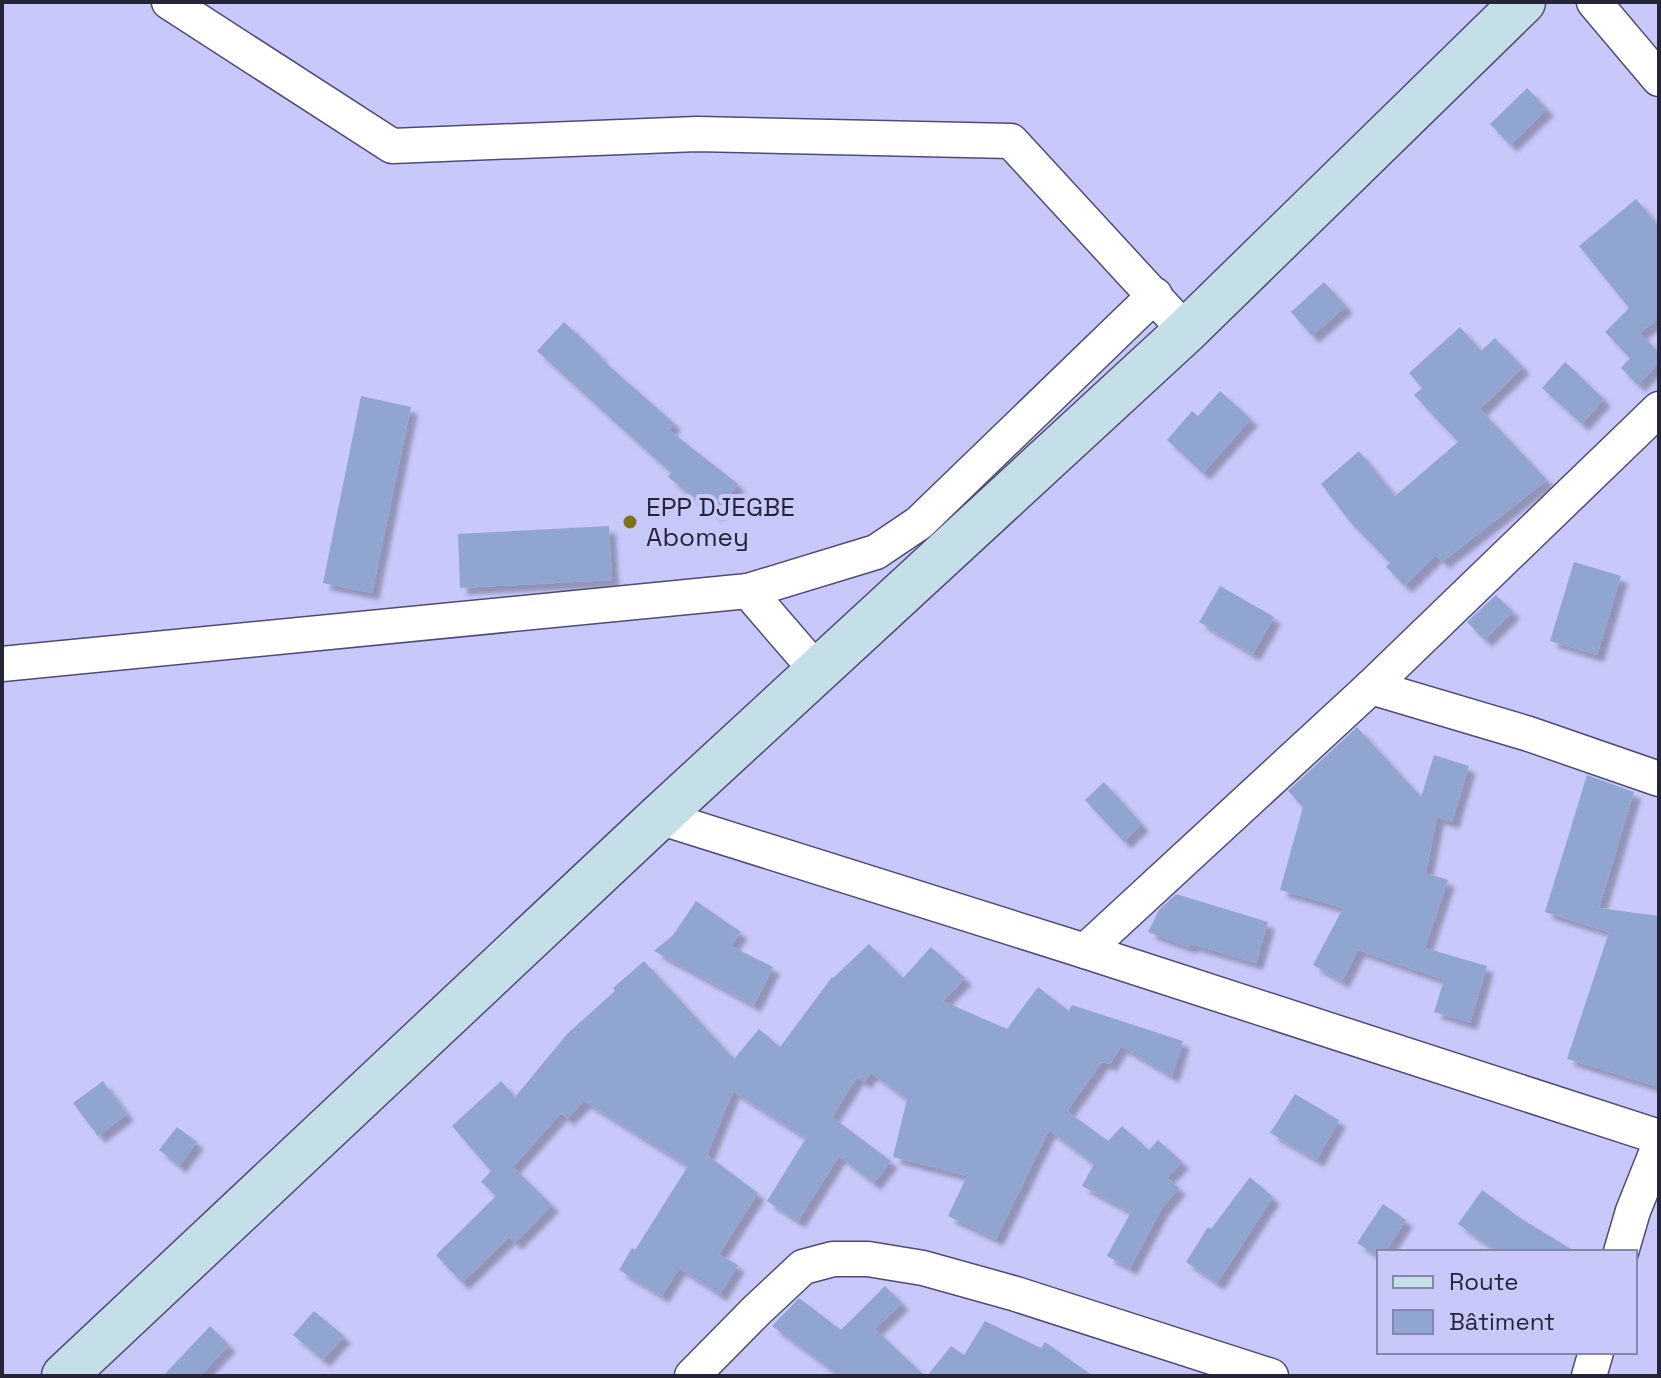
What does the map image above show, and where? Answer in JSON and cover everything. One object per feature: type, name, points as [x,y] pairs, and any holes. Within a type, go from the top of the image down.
[{"type":"street","points":[[169,2],[392,146],[697,134],[1011,141],[1186,331]]},
{"type":"street","points":[[64,1376],[659,817],[1186,331],[1523,2]]},
{"type":"street","points":[[1594,2],[1659,79]]},
{"type":"street","points":[[2,664],[748,591],[876,552],[919,523],[1155,295]]},
{"type":"street","points":[[1085,951],[1371,687],[1659,409]]},
{"type":"street","points":[[748,591],[818,672]]},
{"type":"street","points":[[1371,687],[1529,734],[1659,779]]},
{"type":"street","points":[[659,817],[1659,1137]]},
{"type":"street","points":[[1622,1250],[1633,1211],[1659,1146]]},
{"type":"street","points":[[692,1376],[803,1267],[833,1259],[868,1259],[923,1268],[1031,1299],[1271,1376]]},
{"type":"street","points":[[1589,1376],[1595,1354]]},
{"type":"building","points":[[1527,88],[1547,109],[1510,145],[1490,124]]},
{"type":"building","points":[[1636,199],[1659,227],[1659,318],[1640,333],[1659,353],[1659,363],[1638,385],[1621,368],[1630,358],[1605,332],[1629,308],[1579,246]]},
{"type":"building","points":[[1324,282],[1346,306],[1312,336],[1291,312]]},
{"type":"building","points":[[564,322],[674,423],[669,430],[738,484],[716,514],[668,477],[671,473],[537,351]]},
{"type":"building","points":[[1460,327],[1481,351],[1495,338],[1523,367],[1480,409],[1547,480],[1442,562],[1436,555],[1405,586],[1386,567],[1390,563],[1351,523],[1321,484],[1359,451],[1395,496],[1458,442],[1414,395],[1422,388],[1409,373]]},
{"type":"building","points":[[1565,362],[1604,399],[1582,424],[1542,388]]},
{"type":"building","points":[[1220,391],[1251,419],[1203,473],[1167,440],[1192,411],[1198,416]]},
{"type":"building","points":[[361,396],[411,407],[372,593],[323,583]]},
{"type":"building","points":[[609,526],[612,580],[460,588],[458,534]]},
{"type":"building","points":[[1574,562],[1621,576],[1597,655],[1550,641]]},
{"type":"building","points":[[1220,586],[1274,617],[1253,654],[1199,622]]},
{"type":"building","points":[[1496,595],[1513,612],[1485,640],[1467,622]]},
{"type":"building","points":[[1357,727],[1421,797],[1434,755],[1469,766],[1452,822],[1437,817],[1426,873],[1448,880],[1425,948],[1487,966],[1470,1023],[1434,1012],[1444,980],[1358,950],[1342,981],[1313,965],[1343,908],[1280,890],[1303,807],[1288,791]]},
{"type":"building","points":[[1587,775],[1634,792],[1599,908],[1659,916],[1659,1087],[1567,1059],[1609,932],[1545,912]]},
{"type":"building","points":[[1104,782],[1142,824],[1124,842],[1085,800]]},
{"type":"building","points":[[1176,894],[1268,922],[1256,963],[1191,944],[1189,947],[1148,932],[1159,910]]},
{"type":"building","points":[[696,901],[741,932],[731,946],[773,967],[754,1005],[654,951],[673,935]]},
{"type":"building","points":[[869,944],[903,978],[931,947],[965,978],[943,1001],[1007,1029],[1038,987],[1069,1011],[1072,1005],[1183,1041],[1172,1076],[1121,1046],[1110,1064],[1102,1062],[1067,1111],[1108,1141],[1122,1126],[1149,1150],[1158,1140],[1182,1162],[1167,1178],[1179,1188],[1162,1208],[1130,1268],[1107,1256],[1131,1212],[1082,1186],[1094,1164],[1049,1130],[996,1239],[948,1216],[967,1176],[893,1157],[907,1099],[871,1073],[864,1082],[857,1077],[832,1117],[891,1161],[874,1183],[839,1156],[798,1221],[767,1201],[806,1138],[733,1091],[707,1155],[758,1193],[719,1254],[738,1265],[720,1294],[679,1268],[662,1296],[619,1270],[688,1166],[584,1101],[567,1119],[561,1113],[513,1167],[552,1205],[515,1243],[509,1237],[462,1283],[436,1255],[496,1196],[481,1182],[491,1171],[452,1126],[501,1081],[515,1097],[567,1034],[644,961],[734,1059],[759,1029],[780,1047],[832,977]]},
{"type":"building","points":[[103,1081],[127,1114],[98,1136],[73,1103]]},
{"type":"building","points":[[1295,1094],[1339,1120],[1317,1160],[1270,1133]]},
{"type":"building","points":[[177,1127],[197,1142],[179,1166],[159,1150]]},
{"type":"building","points":[[1250,1177],[1273,1197],[1217,1283],[1186,1262],[1208,1227],[1211,1229]]},
{"type":"building","points":[[1482,1190],[1573,1250],[1495,1250],[1458,1224]]},
{"type":"building","points":[[1383,1204],[1406,1220],[1386,1250],[1377,1250],[1377,1256],[1357,1243]]},
{"type":"building","points":[[885,1286],[902,1303],[875,1329],[925,1376],[840,1376],[772,1326],[799,1298],[841,1330]]},
{"type":"building","points":[[314,1311],[344,1336],[323,1360],[293,1335]]},
{"type":"building","points":[[985,1321],[1041,1348],[1045,1342],[1093,1376],[927,1376],[951,1346],[964,1355]]},
{"type":"building","points":[[210,1326],[229,1345],[200,1376],[163,1376]]},
{"type":"place","name":"EPP DJEGBE Abomey","points":[[630,522]]}]
